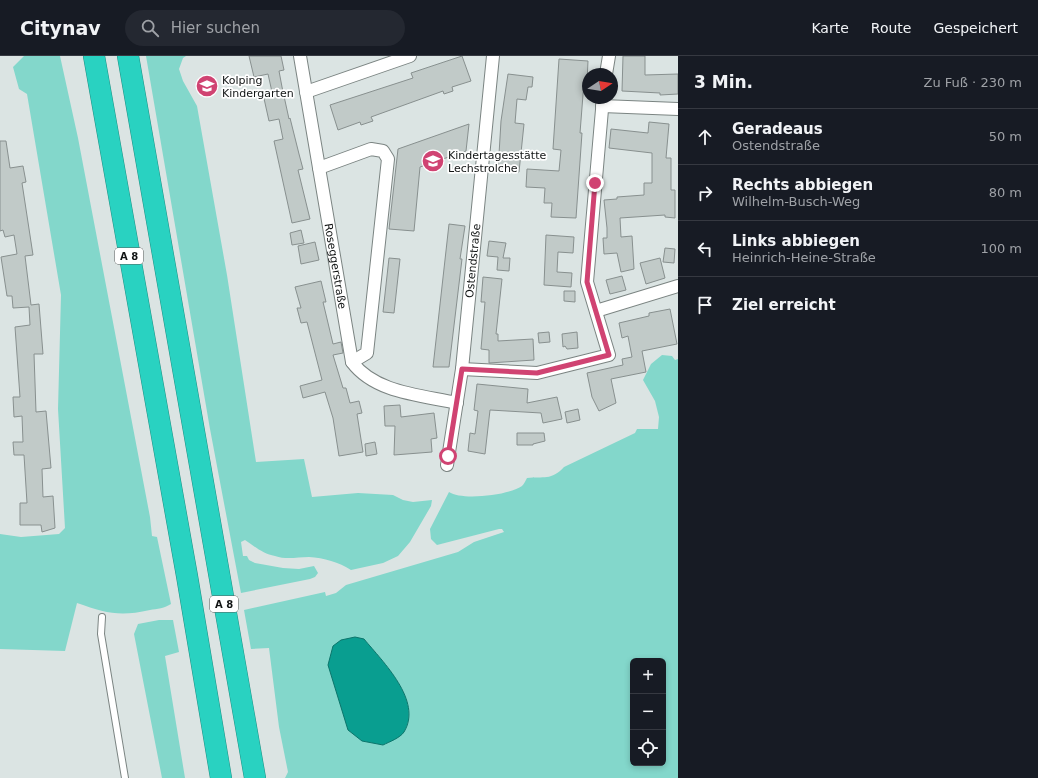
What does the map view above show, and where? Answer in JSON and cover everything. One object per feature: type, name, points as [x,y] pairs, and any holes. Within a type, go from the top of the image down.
[{"type":"highway","name":"A 8","points":[[94,56],[186,569],[221,778]]},
{"type":"highway","name":"A 8","points":[[128,56],[255,778]]},
{"type":"street","name":"Roseggerstraße","points":[[300,56],[352,362]]},
{"type":"street","points":[[306,92],[410,56]]},
{"type":"street","name":"Ostendstraße","points":[[447,465],[462,369],[493,56]]},
{"type":"street","points":[[607,68],[609,56]]},
{"type":"street","points":[[618,103],[678,109]]},
{"type":"street","points":[[462,369],[537,373],[609,355],[587,282],[603,104]]},
{"type":"street","points":[[319,168],[371,149],[383,150],[388,159],[367,353],[352,362],[360,372],[378,384],[457,403]]},
{"type":"street","points":[[596,311],[678,286]]},
{"type":"lane","points":[[102,617],[101,634],[125,778]]},
{"type":"shaded area","points":[[24,56],[60,56],[78,138],[150,517],[152,536],[157,537],[171,604],[158,609],[139,612],[113,613],[77,603],[65,651],[0,649],[0,534],[21,537],[59,534],[65,528],[58,409],[61,295],[27,94],[19,89],[13,67]]},
{"type":"shaded area","points":[[146,56],[186,56],[183,58],[179,69],[183,81],[197,106],[227,275],[256,462],[304,459],[312,497],[358,493],[393,495],[403,500],[413,502],[432,500],[431,506],[410,542],[398,556],[383,563],[351,570],[320,558],[284,558],[267,554],[245,540],[241,542],[243,556],[247,556],[249,560],[255,563],[299,569],[314,566],[318,573],[315,577],[310,579],[241,593],[210,429]]},
{"type":"shaded area","points":[[662,355],[672,356],[675,360],[678,359],[678,778],[285,778],[288,772],[279,727],[269,648],[251,649],[244,610],[325,592],[326,596],[336,593],[346,585],[458,552],[474,542],[504,532],[502,529],[499,529],[437,545],[431,539],[430,529],[449,492],[455,495],[464,496],[486,496],[507,492],[522,486],[527,478],[551,476],[564,467],[635,433],[637,429],[658,429],[659,417],[655,401],[643,380],[651,364]],"holes":[[[403,733],[383,745],[362,741]]]},
{"type":"shaded area","points":[[159,620],[173,620],[179,652],[165,656],[185,778],[162,778],[134,634],[138,624]]},
{"type":"shaded area","points":[[355,637],[364,639],[390,670],[405,695],[409,720],[404,732],[397,738],[383,745],[362,741],[348,730],[328,665],[333,646],[341,640]]},
{"type":"building","points":[[249,56],[281,56],[284,70],[279,71],[289,119],[290,118],[303,169],[298,170],[310,219],[292,223],[274,141],[283,139],[279,119],[269,121],[263,94],[272,92],[268,74],[254,77]]},
{"type":"building","points":[[462,56],[471,81],[452,87],[453,91],[444,94],[443,91],[371,117],[373,121],[361,125],[360,122],[338,130],[330,105],[413,78],[411,73]]},
{"type":"building","points":[[623,56],[645,56],[645,75],[678,74],[678,94],[660,95],[660,93],[622,91]]},
{"type":"building","points":[[559,59],[588,61],[588,68],[582,68],[582,104],[580,133],[582,133],[576,218],[551,217],[552,203],[544,203],[545,188],[526,187],[527,169],[559,171],[561,150],[553,149]]},
{"type":"building","points":[[508,74],[533,77],[532,87],[528,87],[526,100],[517,99],[515,123],[524,124],[519,172],[498,171],[501,121]]},
{"type":"building","points":[[649,122],[669,124],[666,158],[671,158],[671,190],[675,190],[675,218],[665,217],[665,215],[620,218],[621,237],[632,236],[634,269],[621,272],[617,253],[604,254],[603,238],[607,238],[607,228],[604,200],[617,199],[617,197],[644,195],[644,183],[652,183],[652,153],[609,148],[611,129],[648,133]]},
{"type":"building","points":[[469,124],[466,151],[420,167],[414,231],[389,229],[398,149]]},
{"type":"building","points":[[0,141],[6,141],[10,168],[23,166],[26,182],[22,183],[33,255],[25,256],[31,305],[39,304],[43,354],[34,354],[36,412],[46,411],[51,468],[42,469],[43,497],[53,496],[55,528],[42,532],[41,525],[20,525],[20,503],[27,503],[24,455],[14,455],[13,442],[23,442],[22,416],[14,417],[13,397],[20,397],[15,327],[30,325],[29,307],[13,308],[12,296],[7,296],[1,257],[17,254],[14,235],[5,237],[3,230],[0,231]]},
{"type":"building","points":[[449,224],[465,226],[460,259],[462,259],[449,367],[433,367]]},
{"type":"building","points":[[301,230],[304,243],[292,245],[290,233]]},
{"type":"building","points":[[546,235],[574,237],[573,253],[558,252],[557,272],[572,273],[571,287],[544,285]]},
{"type":"building","points":[[489,241],[506,243],[503,258],[510,258],[509,271],[497,270],[498,257],[487,256]]},
{"type":"building","points":[[315,242],[319,260],[301,264],[298,246]]},
{"type":"building","points":[[665,248],[675,249],[674,263],[663,262]]},
{"type":"building","points":[[389,258],[400,259],[394,313],[383,312]]},
{"type":"building","points":[[660,258],[665,278],[646,284],[640,263]]},
{"type":"building","points":[[622,276],[626,290],[610,294],[606,280]]},
{"type":"building","points":[[483,277],[502,279],[496,334],[498,334],[498,341],[533,339],[534,360],[489,363],[489,350],[481,349],[485,302],[481,302]]},
{"type":"building","points":[[321,281],[326,302],[323,302],[333,344],[341,342],[343,353],[333,355],[343,388],[346,388],[350,403],[359,401],[362,413],[357,414],[363,452],[339,456],[333,418],[325,392],[303,398],[300,386],[322,380],[307,322],[301,323],[297,308],[301,308],[295,287]]},
{"type":"building","points":[[564,291],[575,291],[575,302],[564,301]]},
{"type":"building","points":[[670,309],[677,344],[642,351],[646,372],[611,379],[616,403],[599,411],[592,397],[587,373],[623,365],[622,359],[632,357],[628,336],[622,338],[619,323],[649,316],[649,313]]},
{"type":"building","points":[[549,332],[550,342],[539,343],[538,333]]},
{"type":"building","points":[[577,332],[578,348],[567,349],[565,346],[563,347],[562,334]]},
{"type":"building","points":[[477,384],[528,389],[527,403],[557,397],[562,419],[543,423],[541,413],[490,410],[485,454],[468,451],[470,433],[475,434],[478,411],[474,410]]},
{"type":"building","points":[[400,405],[401,417],[434,413],[437,438],[431,439],[432,452],[394,455],[395,426],[385,426],[384,406]]},
{"type":"building","points":[[578,409],[580,420],[567,423],[565,412]]},
{"type":"building","points":[[517,433],[544,433],[545,441],[533,445],[517,445]]},
{"type":"building","points":[[375,442],[377,454],[366,456],[365,444]]},
{"type":"place","name":"Kolping Kindergarten","points":[[207,86]]},
{"type":"place","name":"Kindertagesstätte Lechstrolche","points":[[433,161]]},
{"type":"route","points":[[448,456],[462,369],[537,373],[563,368],[609,355],[587,282],[595,183]]}]
